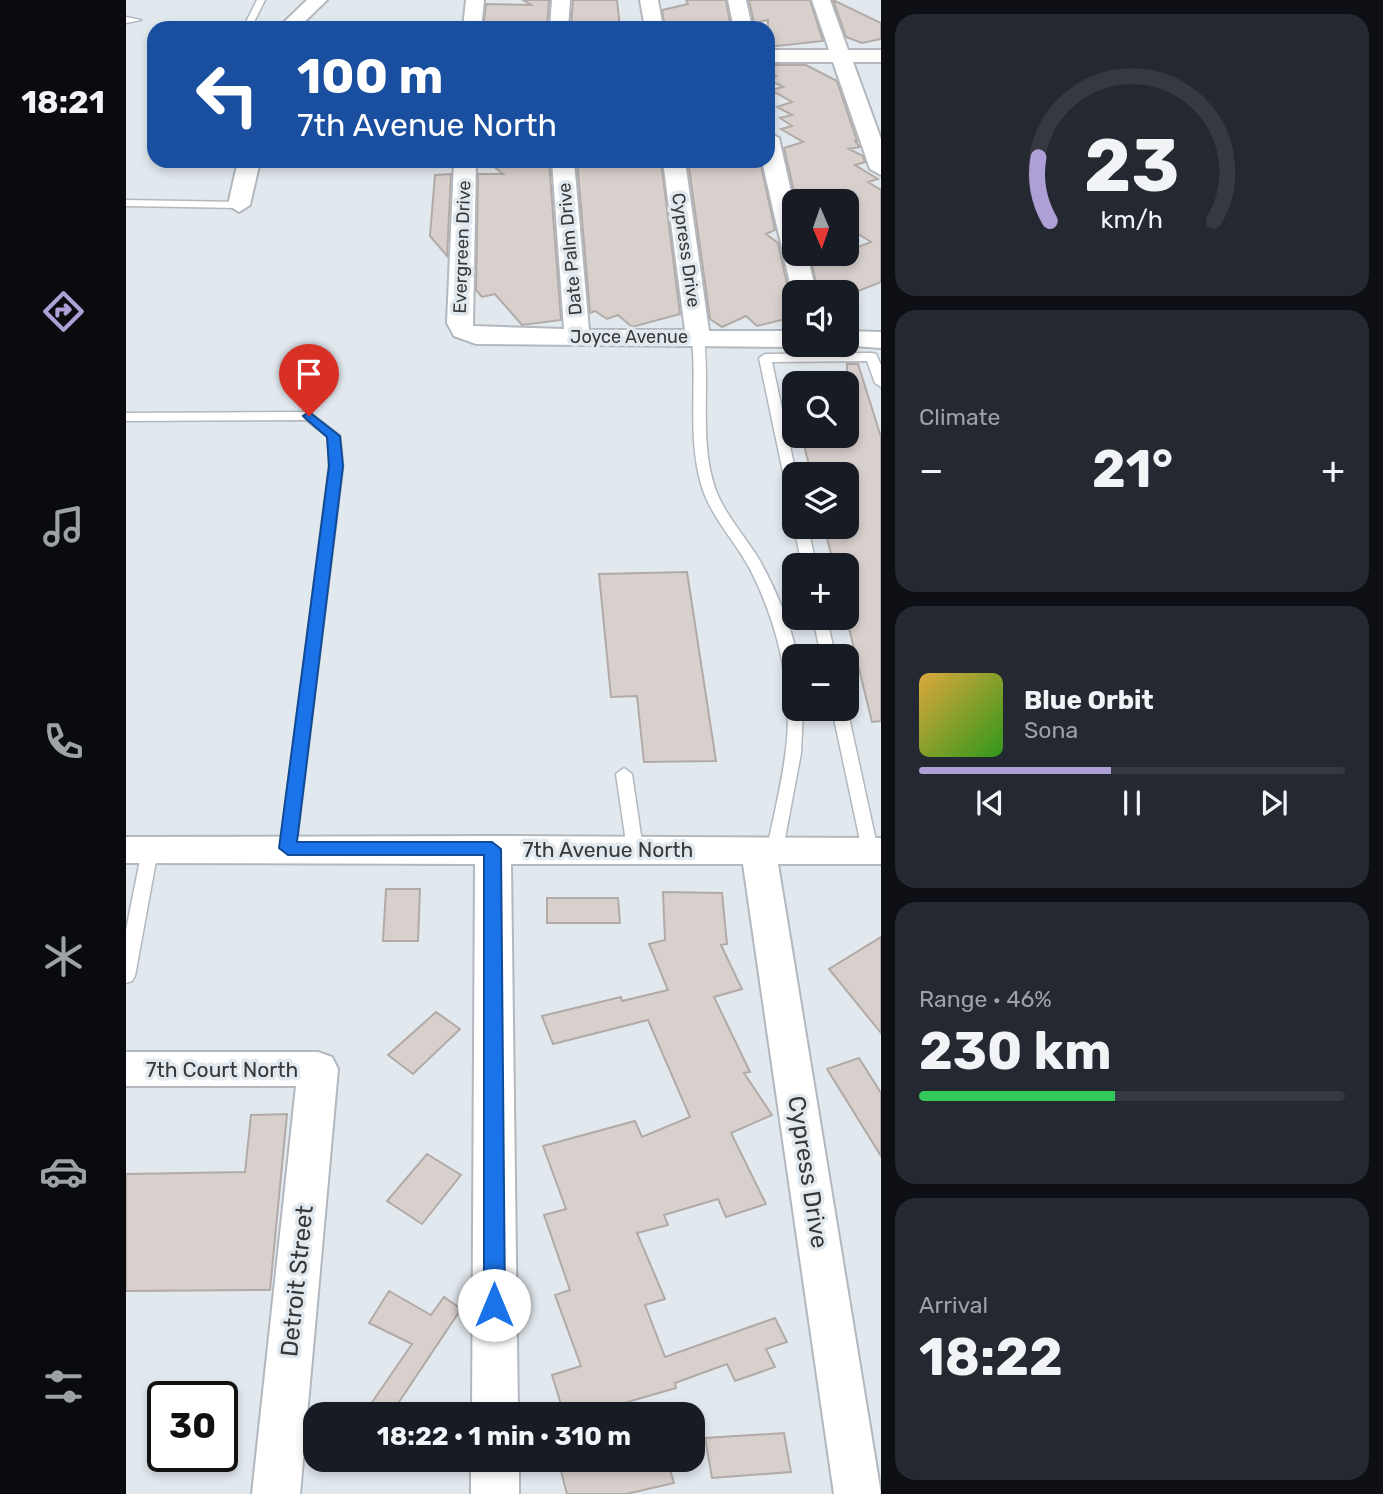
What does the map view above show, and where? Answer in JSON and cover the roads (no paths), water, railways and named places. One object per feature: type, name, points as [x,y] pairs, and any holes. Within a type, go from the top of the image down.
[{"type":"street","points":[[295,21],[318,0]]},
{"type":"street","points":[[473,21],[475,0]]},
{"type":"street","points":[[560,21],[561,0]]},
{"type":"street","points":[[649,0],[653,21]]},
{"type":"street","points":[[737,0],[742,21]]},
{"type":"street","points":[[821,0],[881,169]]},
{"type":"street","points":[[775,56],[881,56]]},
{"type":"street","points":[[239,205],[247,168]]},
{"type":"street","name":"Evergreen Drive","points":[[463,331],[459,323],[465,168]]},
{"type":"street","name":"Date Palm Drive","points":[[564,168],[578,337]]},
{"type":"street","name":"Cypress Drive","points":[[675,168],[698,338]]},
{"type":"street","points":[[775,168],[782,198]]},
{"type":"street","name":"Joyce Avenue","points":[[463,331],[476,336],[782,339]]},
{"type":"street","points":[[859,339],[881,340]]},
{"type":"street","points":[[492,849],[495,1402]]},
{"type":"street","name":"Cypress Drive","points":[[766,849],[858,1494]]},
{"type":"street","name":"7th Avenue North","points":[[138,850],[875,850]]},
{"type":"street","name":"7th Court North","points":[[126,1069],[318,1069]]},
{"type":"street","name":"Detroit Street","points":[[276,1494],[318,1069]]},
{"type":"street","points":[[495,1472],[495,1494]]},
{"type":"lane","points":[[250,21],[261,0]]},
{"type":"lane","points":[[126,20],[137,20]]},
{"type":"lane","points":[[126,203],[239,205]]},
{"type":"lane","points":[[698,338],[703,368],[700,447],[708,488],[758,569],[778,621],[793,686],[795,737],[766,849]]},
{"type":"lane","points":[[787,462],[765,358],[872,357],[881,383]]},
{"type":"lane","points":[[126,417],[309,416],[334,436],[336,466],[288,848]]},
{"type":"lane","points":[[843,721],[875,850]]},
{"type":"lane","points":[[624,774],[635,849]]},
{"type":"lane","points":[[126,976],[138,850]]}]
